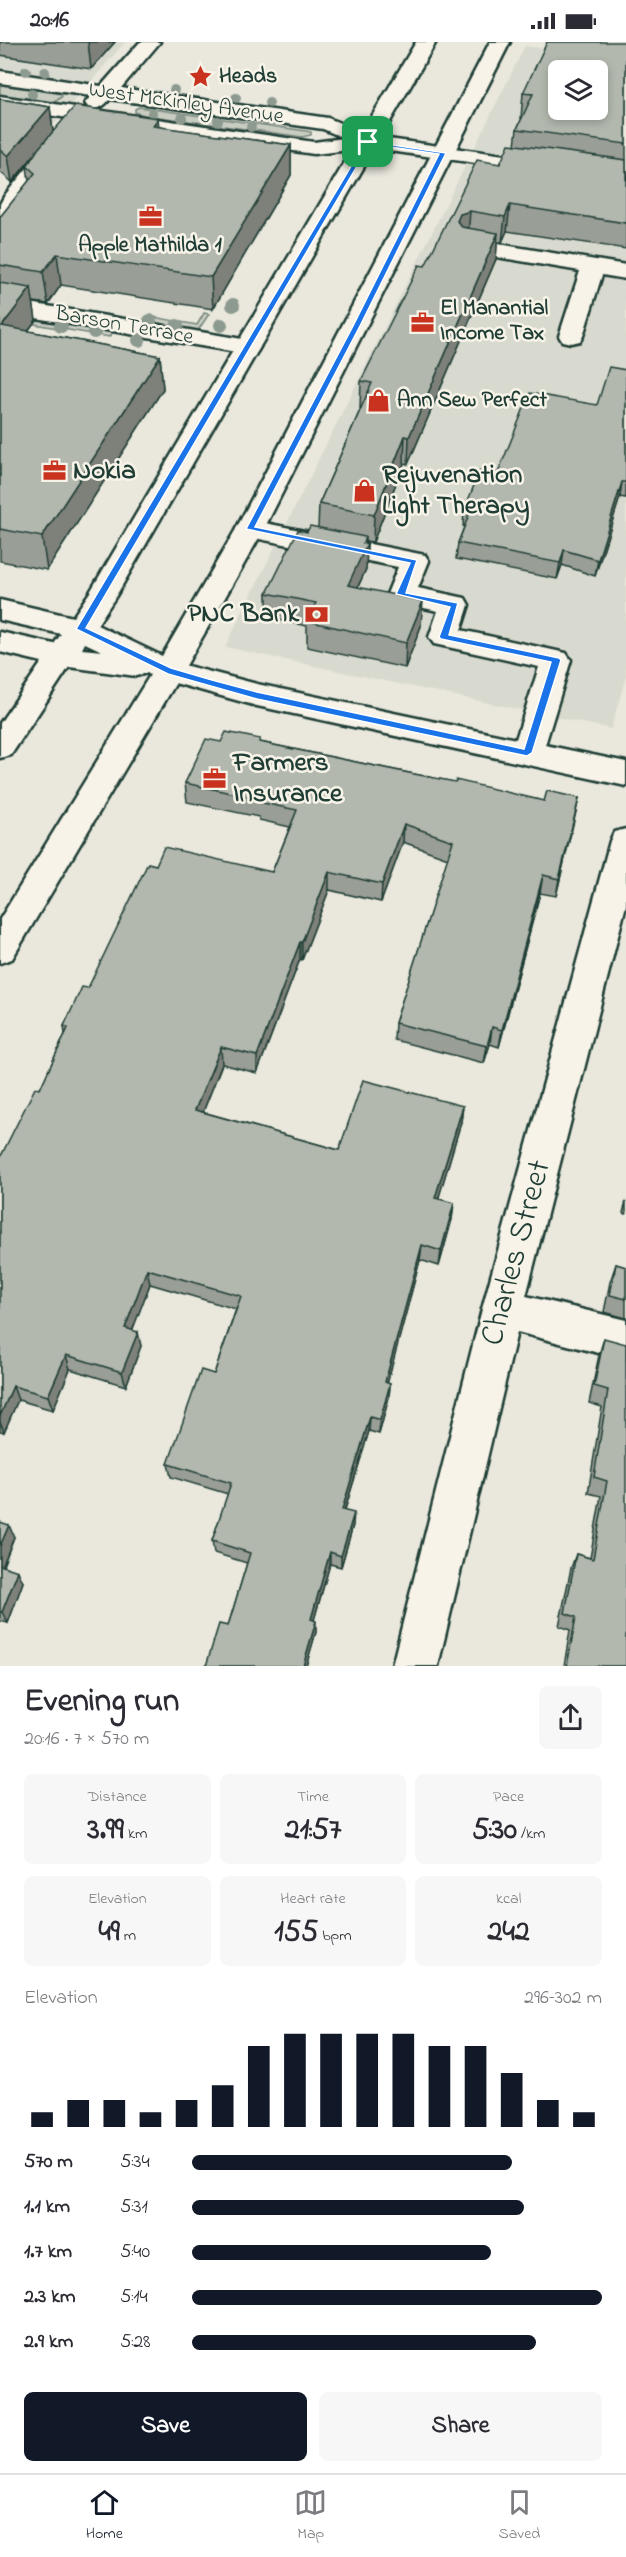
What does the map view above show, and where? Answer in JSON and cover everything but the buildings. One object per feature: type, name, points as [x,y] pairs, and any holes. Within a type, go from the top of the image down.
[{"type":"main road","points":[[0,224],[16,195],[65,133],[107,92],[150,42]]},
{"type":"main road","points":[[0,747],[81,629],[426,42]]},
{"type":"main road","points":[[0,949],[168,671],[250,529],[500,42]]},
{"type":"main road","name":"West McKinley Avenue","points":[[0,77],[328,124],[368,142]]},
{"type":"main road","name":"West McKinley Avenue","points":[[0,102],[314,148],[368,142],[626,178]]},
{"type":"main road","points":[[468,246],[626,272]]},
{"type":"main road","points":[[571,336],[593,267]]},
{"type":"main road","name":"Barson Terrace","points":[[0,305],[243,356]]},
{"type":"main road","name":"Barson Terrace","points":[[0,324],[243,356]]},
{"type":"main road","points":[[250,529],[414,561],[401,594],[455,605],[444,637],[556,660],[527,753]]},
{"type":"main road","points":[[0,610],[81,629],[168,671]]},
{"type":"main road","points":[[0,642],[61,656],[168,671],[257,695],[626,774]]},
{"type":"main road","name":"Charles Street","points":[[415,1666],[502,1309],[626,841]]},
{"type":"main road","points":[[502,1309],[626,1340]]},
{"type":"shaded area","points":[[0,42],[125,42],[30,153],[0,149]]},
{"type":"shaded area","points":[[525,46],[626,60],[626,676],[611,729],[225,647]]},
{"type":"shaded area","points":[[0,83],[54,90],[62,96],[58,100],[43,103],[0,97]]},
{"type":"shaded area","points":[[139,107],[306,131],[311,132],[311,135],[302,137],[144,115],[135,112],[135,109]]},
{"type":"shaded area","points":[[0,312],[113,332],[109,337],[0,318]]},
{"type":"shaded area","points":[[204,313],[209,314],[197,332],[143,323],[148,316],[197,325]]},
{"type":"place","name":"Heads","points":[[201,77]]},
{"type":"place","name":"Apple Mathilda 1","points":[[150,217]]},
{"type":"place","name":"El Manantial Income Tax","points":[[422,322]]},
{"type":"place","name":"Ann Sew Perfect","points":[[379,401]]},
{"type":"place","name":"Nokia","points":[[55,471]]},
{"type":"place","name":"Rejuvenation Light Therapy","points":[[364,491]]},
{"type":"place","name":"PNC Bank","points":[[317,614]]},
{"type":"place","name":"Farmers Insurance","points":[[215,779]]},
{"type":"route","points":[[368,142],[443,153],[250,529],[414,561],[401,594],[455,605],[444,637],[556,660],[527,753],[257,695],[168,671],[81,629],[368,142]]}]
